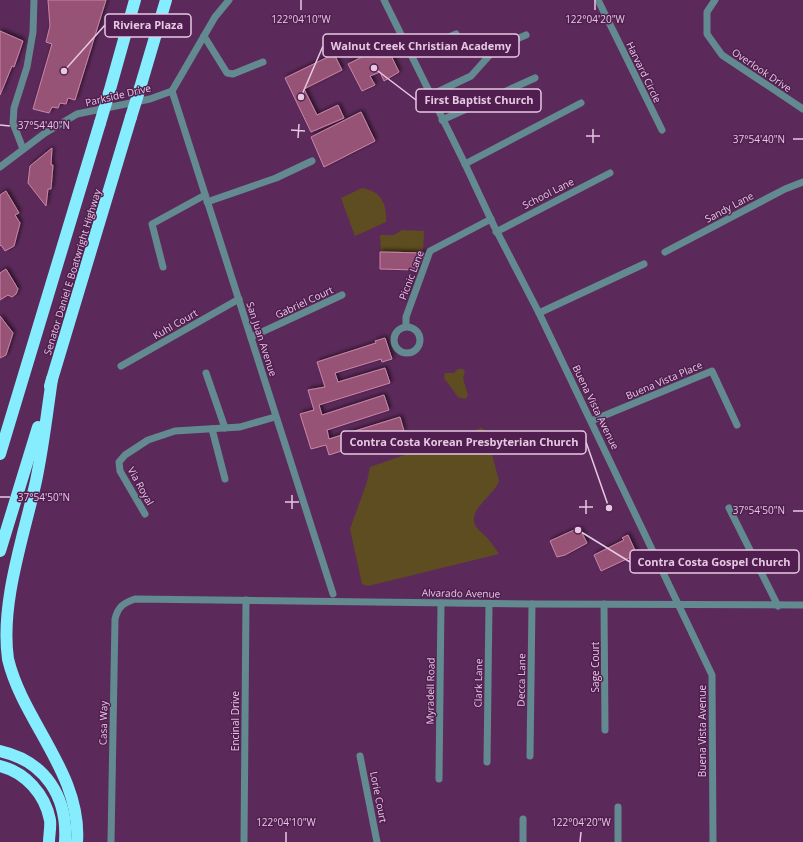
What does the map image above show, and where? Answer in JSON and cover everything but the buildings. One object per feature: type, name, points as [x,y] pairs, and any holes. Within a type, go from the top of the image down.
[{"type":"highway","name":"Senator Daniel E Boatwright Highway","points":[[0,454],[109,93],[135,0]]},
{"type":"highway","name":"Senator Daniel E Boatwright Highway","points":[[0,551],[166,0]]},
{"type":"highway","points":[[52,379],[36,480],[6,602],[5,634],[8,660],[19,688],[69,791],[76,812],[77,842]]},
{"type":"highway","points":[[0,751],[11,753],[29,762],[44,774],[56,792],[64,809],[66,826],[65,842]]},
{"type":"highway","points":[[0,766],[11,768],[31,782],[44,802],[50,821],[49,842]]},
{"type":"street","points":[[23,149],[13,123],[14,108],[27,67],[33,32],[34,0]]},
{"type":"street","points":[[172,91],[215,17],[229,0]]},
{"type":"street","name":"Buena Vista Avenue","points":[[384,0],[465,164],[496,232],[539,313],[712,675],[713,842]]},
{"type":"street","name":"Harvard Circle","points":[[598,0],[662,130]]},
{"type":"street","name":"Overlook Drive","points":[[716,0],[707,12],[707,34],[722,55],[803,109]]},
{"type":"street","points":[[410,54],[456,34]]},
{"type":"street","points":[[431,95],[471,76],[496,48],[526,35]]},
{"type":"street","points":[[204,36],[227,73],[233,74],[263,62]]},
{"type":"street","points":[[442,120],[534,78]]},
{"type":"street","name":"Parkside Drive","points":[[0,167],[45,133],[77,114],[150,99],[172,91]]},
{"type":"street","name":"San Juan Avenue","points":[[172,91],[251,337],[275,417],[333,594]]},
{"type":"street","points":[[465,164],[581,103]]},
{"type":"street","points":[[162,267],[152,224],[206,199],[276,178],[312,161]]},
{"type":"street","name":"School Lane","points":[[496,232],[610,173]]},
{"type":"street","name":"Sandy Lane","points":[[664,252],[785,189],[803,182]]},
{"type":"street","name":"Picnic Lane","points":[[406,326],[406,317],[430,251],[490,219]]},
{"type":"street","points":[[539,313],[644,264]]},
{"type":"street","name":"Gabriel Court","points":[[251,337],[342,295]]},
{"type":"street","name":"Kuhl Court","points":[[121,366],[238,299]]},
{"type":"street","name":"Buena Vista Place","points":[[591,421],[712,371],[737,425]]},
{"type":"street","points":[[206,373],[225,428]]},
{"type":"street","name":"Via Royal","points":[[145,514],[120,471],[120,462],[125,455],[148,440],[175,431],[240,427],[275,417]]},
{"type":"street","points":[[212,428],[225,480]]},
{"type":"street","points":[[729,508],[778,606]]},
{"type":"street","name":"Alvarado Avenue","points":[[121,606],[135,599],[489,604],[803,606]]},
{"type":"street","name":"Encinal Drive","points":[[244,842],[246,600]]},
{"type":"street","name":"Myradell Road","points":[[439,779],[441,603]]},
{"type":"street","name":"Clark Lane","points":[[487,762],[489,604]]},
{"type":"street","name":"Decca Lane","points":[[530,756],[532,604]]},
{"type":"street","name":"Sage Court","points":[[604,604],[605,730]]},
{"type":"street","name":"Casa Way","points":[[111,842],[115,619],[121,606]]},
{"type":"street","name":"Lorie Court","points":[[360,756],[377,842]]},
{"type":"street","points":[[618,807],[618,842]]},
{"type":"street","points":[[523,818],[523,842]]},
{"type":"shaded area","points":[[362,188],[374,192],[382,199],[386,222],[355,236],[341,198]]},
{"type":"shaded area","points":[[402,230],[424,231],[423,252],[381,252],[380,235],[394,235]]},
{"type":"shaded area","points":[[458,369],[463,369],[465,372],[463,378],[468,396],[465,399],[458,397],[444,378],[445,373],[454,373]]},
{"type":"shaded area","points":[[481,428],[486,431],[499,481],[492,492],[477,509],[474,515],[474,522],[477,528],[499,554],[368,586],[362,584],[350,529],[367,482],[370,467]]},
{"type":"place","name":"First Baptist Church","points":[[374,68]]},
{"type":"place","name":"Riviera Plaza","points":[[64,71]]},
{"type":"place","name":"Walnut Creek Christian Academy","points":[[301,97]]},
{"type":"place","name":"Contra Costa Korean Presbyterian Church","points":[[609,508]]},
{"type":"place","name":"Contra Costa Gospel Church","points":[[578,530]]}]
